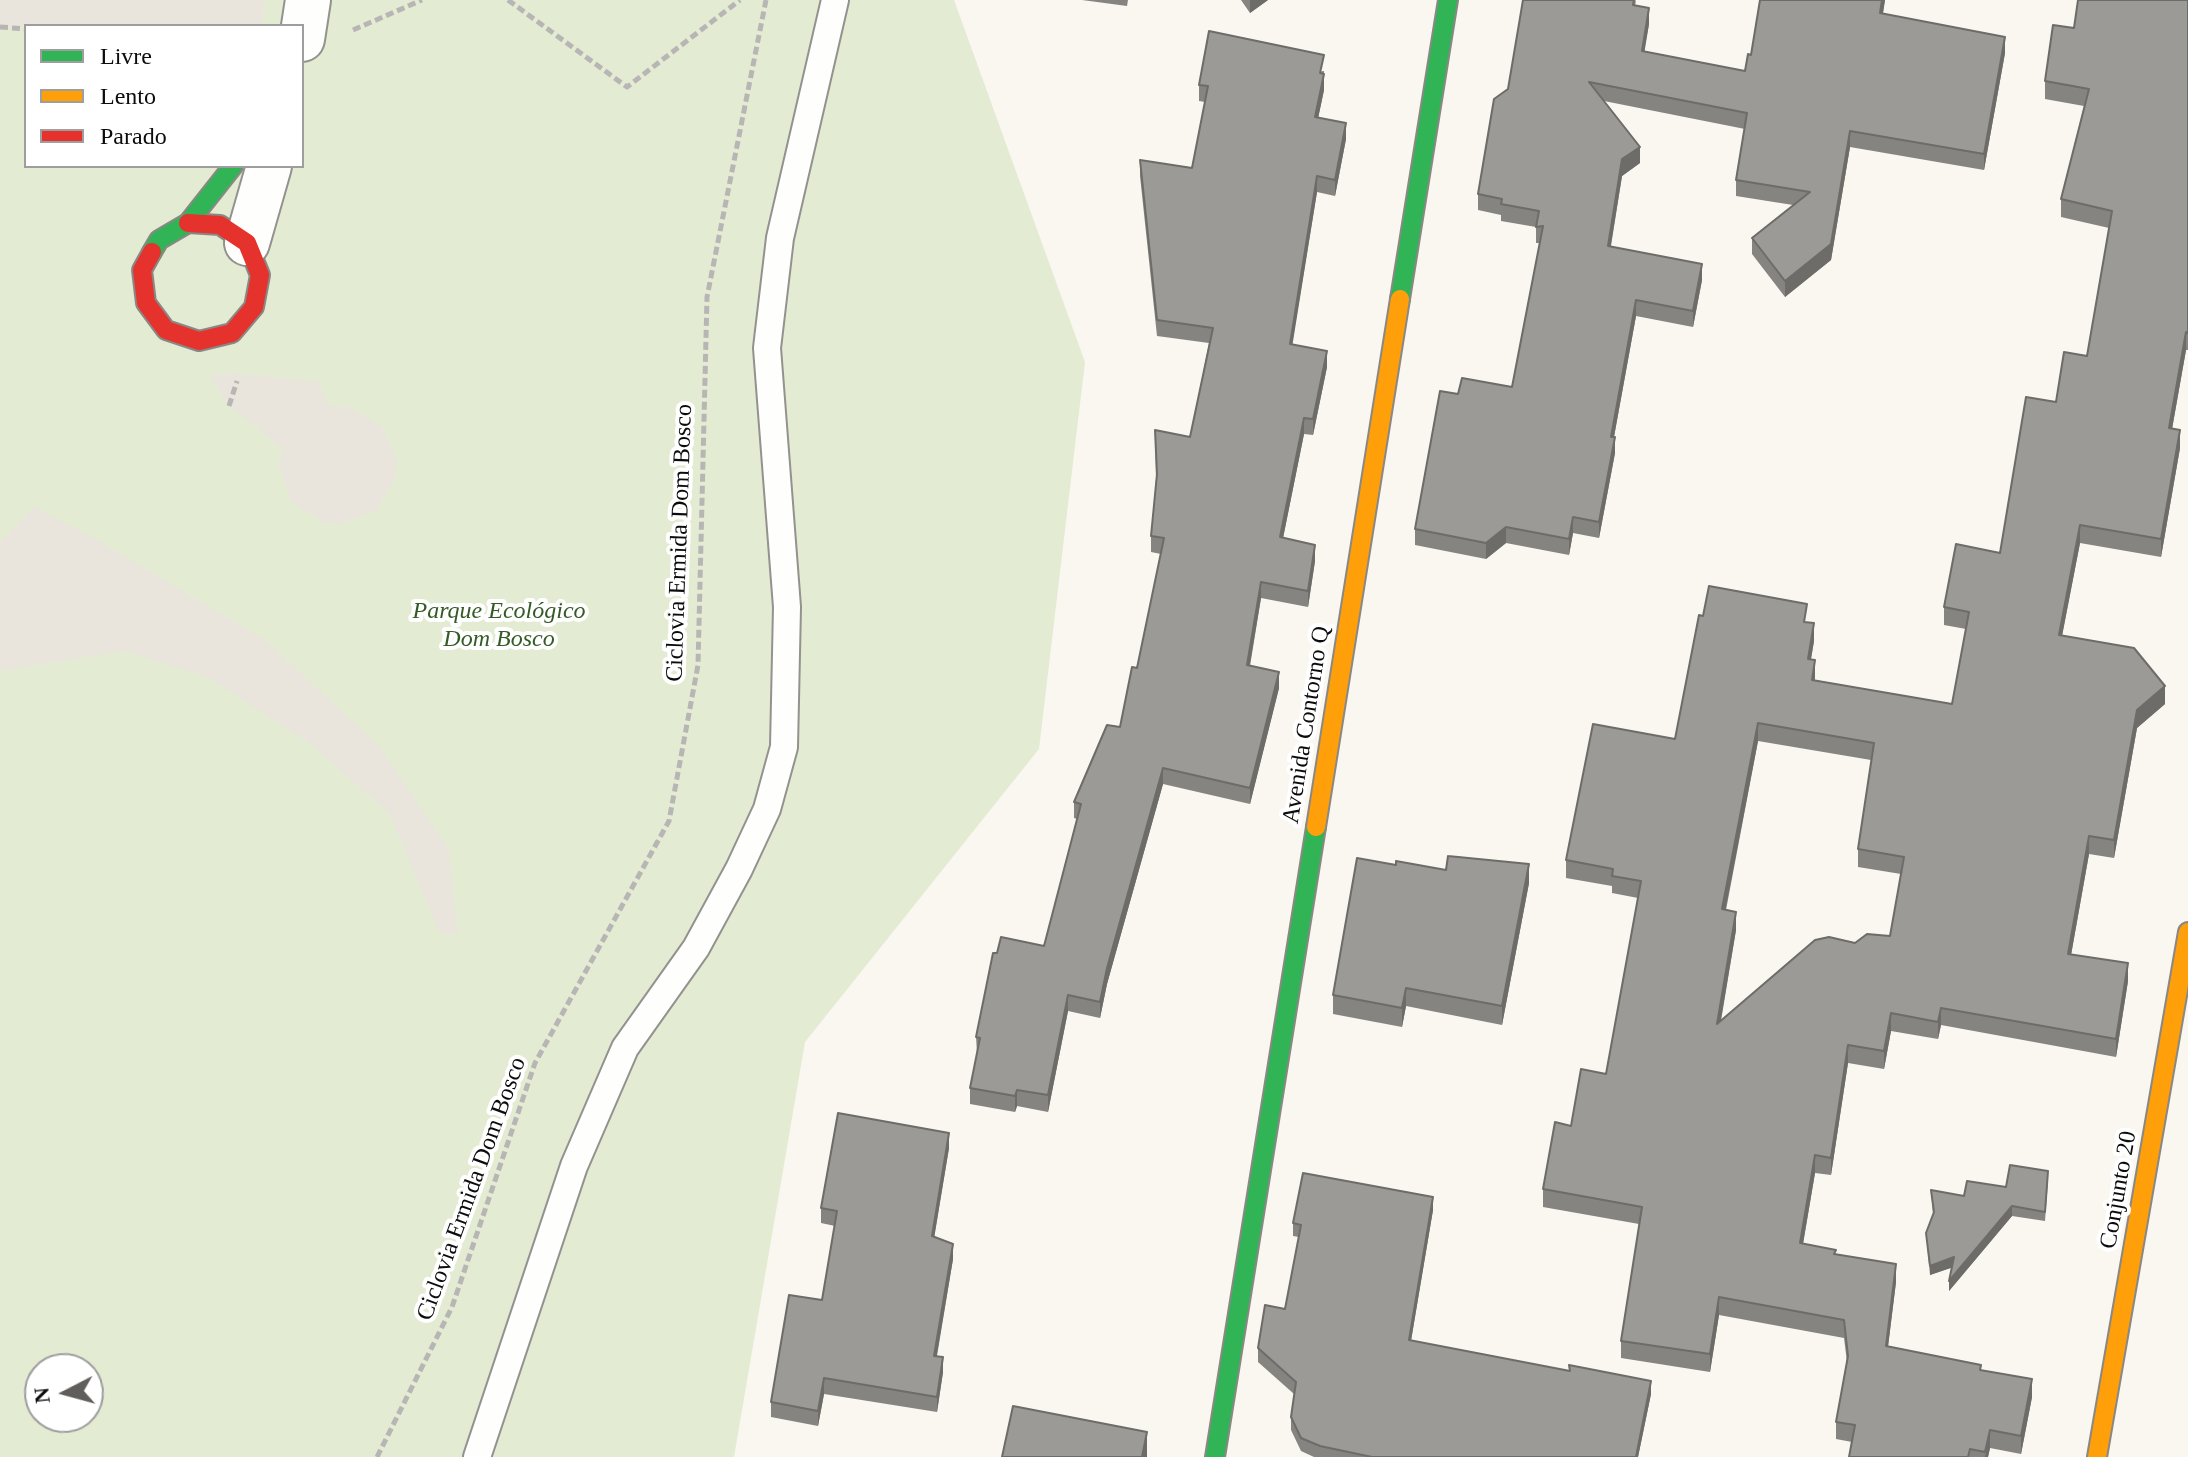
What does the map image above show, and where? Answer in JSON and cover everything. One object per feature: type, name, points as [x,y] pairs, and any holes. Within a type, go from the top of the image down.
[{"type":"street","points":[[308,0],[322,37]]},
{"type":"street","name":"Avenida Contorno Q","points":[[1215,1457],[1448,0]]},
{"type":"street","points":[[188,223],[220,225],[247,243],[260,275],[254,307],[232,333],[199,341],[166,330],[146,303],[142,270],[159,240],[188,223],[231,168]]},
{"type":"street","points":[[247,243],[268,168]]},
{"type":"street","name":"Conjunto 20","points":[[2097,1457],[2188,932]]},
{"type":"lane","points":[[477,1457],[535,1278],[591,1126],[625,1048],[696,948],[739,869],[767,809],[784,747],[787,607],[767,348],[780,238],[835,0]]},
{"type":"path","points":[[322,37],[422,0]]},
{"type":"path","points":[[508,0],[627,87],[740,0]]},
{"type":"path","name":"Ciclovia Ermida Dom Bosco","points":[[377,1457],[452,1307],[535,1063],[669,821],[698,665],[707,297],[766,0]]},
{"type":"path","points":[[0,27],[24,29]]},
{"type":"green space","name":"Parque Ecológico Dom Bosco","points":[[0,0],[954,0],[1085,362],[1039,749],[805,1042],[734,1457],[0,1457]]},
{"type":"shaded area","points":[[0,0],[265,0],[261,24],[0,25]]},
{"type":"shaded area","points":[[239,374],[318,382],[330,406],[349,407],[382,426],[397,460],[395,479],[376,511],[341,524],[323,522],[291,502],[279,466],[282,448],[229,406],[209,375]]},
{"type":"shaded area","points":[[34,507],[99,541],[265,640],[380,747],[449,850],[458,934],[440,934],[389,813],[312,745],[208,677],[124,651],[0,671],[0,542]]},
{"type":"building","points":[[1523,0],[1634,0],[1633,5],[1649,8],[1642,51],[1745,71],[1748,54],[1751,55],[1760,0],[1882,0],[1880,13],[2005,37],[1984,154],[1850,131],[1831,244],[1785,281],[1752,238],[1810,192],[1736,180],[1747,113],[1589,82],[1640,147],[1622,159],[1608,246],[1702,264],[1693,311],[1636,300],[1599,522],[1573,517],[1569,539],[1506,527],[1486,543],[1415,529],[1440,391],[1458,394],[1462,378],[1512,387],[1543,226],[1536,227],[1539,211],[1501,204],[1502,199],[1478,194],[1494,99],[1508,89]]},
{"type":"building","points":[[2078,0],[2188,0],[2188,333],[2169,428],[2180,430],[2161,539],[2080,525],[2059,635],[2134,648],[2165,686],[2137,710],[2114,840],[2089,836],[2068,954],[2128,963],[2116,1039],[1941,1008],[1938,1022],[1891,1013],[1884,1051],[1848,1045],[1831,1158],[1815,1155],[1800,1243],[1836,1250],[1834,1254],[1896,1264],[1886,1346],[1981,1365],[1980,1370],[2032,1379],[2021,1436],[1990,1430],[1985,1452],[1970,1449],[1968,1457],[1849,1457],[1855,1425],[1836,1422],[1848,1356],[1844,1320],[1719,1297],[1710,1354],[1621,1341],[1642,1207],[1543,1189],[1555,1122],[1571,1126],[1581,1069],[1606,1074],[1641,881],[1612,876],[1613,869],[1566,860],[1593,724],[1675,739],[1699,615],[1703,616],[1709,586],[1807,604],[1804,622],[1814,623],[1808,659],[1815,660],[1812,680],[1952,704],[1969,612],[1944,607],[1956,544],[2000,553],[2026,397],[2056,402],[2064,352],[2087,356],[2112,211],[2061,199],[2089,89],[2045,81],[2053,25],[2074,28]],"holes":[[[1758,723],[1874,743],[1858,849],[1904,857],[1890,936],[1867,934],[1855,943],[1829,937],[1815,940],[1717,1024],[1736,912],[1722,909]]]},
{"type":"building","points":[[1209,31],[1324,55],[1320,73],[1324,74],[1315,117],[1346,123],[1335,180],[1317,176],[1290,344],[1327,351],[1313,419],[1304,418],[1280,537],[1315,545],[1308,591],[1261,582],[1247,665],[1279,672],[1250,788],[1163,768],[1100,1002],[1068,995],[1048,1095],[1017,1090],[1015,1096],[970,1088],[980,1038],[976,1037],[993,953],[997,953],[1001,937],[1044,946],[1081,804],[1074,802],[1107,725],[1120,727],[1132,667],[1137,668],[1164,538],[1151,536],[1157,474],[1155,430],[1190,437],[1213,328],[1157,320],[1140,160],[1192,168],[1208,86],[1199,85]]},
{"type":"building","points":[[1448,856],[1529,864],[1502,1006],[1406,988],[1402,1008],[1333,995],[1357,858],[1446,870]]},
{"type":"building","points":[[838,1113],[949,1133],[932,1236],[953,1244],[934,1356],[943,1357],[937,1397],[824,1378],[818,1411],[771,1402],[789,1295],[822,1300],[837,1211],[821,1208]]},
{"type":"building","points":[[2010,1165],[2048,1171],[2045,1212],[2012,1206],[1949,1281],[1954,1257],[1930,1266],[1926,1233],[1934,1212],[1931,1190],[1964,1196],[1967,1181],[2006,1187]]},
{"type":"building","points":[[1303,1173],[1433,1197],[1409,1340],[1570,1371],[1569,1365],[1651,1381],[1636,1457],[1372,1457],[1320,1446],[1301,1438],[1291,1417],[1296,1382],[1258,1348],[1265,1305],[1285,1309],[1301,1225],[1293,1223]]},
{"type":"building","points":[[1013,1406],[1147,1432],[1142,1457],[1002,1457]]},
{"type":"traffic: fast","points":[[1400,299],[1448,0]]},
{"type":"traffic: fast","points":[[152,252],[159,240],[188,223],[231,168]]},
{"type":"traffic: fast","points":[[1215,1457],[1316,827]]},
{"type":"traffic: slow","points":[[1316,827],[1400,299]]},
{"type":"traffic: slow","points":[[2097,1457],[2188,932]]},
{"type":"traffic: jam","points":[[152,252],[142,270],[146,303],[166,330],[199,341],[232,333],[254,307],[260,275],[247,243],[220,225],[188,223]]}]
